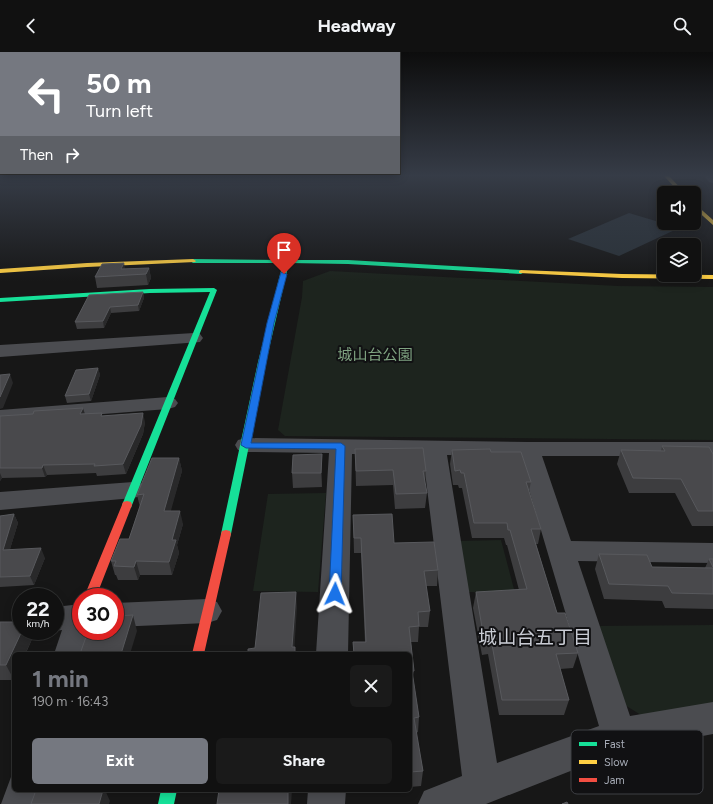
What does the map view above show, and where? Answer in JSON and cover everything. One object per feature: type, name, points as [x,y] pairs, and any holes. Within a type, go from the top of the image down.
[{"type":"street","points":[[701,211],[713,222]]},
{"type":"street","points":[[0,271],[129,263],[287,260],[407,264],[668,278],[713,277]]},
{"type":"street","points":[[198,652],[246,445],[270,323],[287,260]]},
{"type":"street","points":[[0,300],[150,291],[214,290],[94,588]]},
{"type":"street","points":[[0,351],[194,338]]},
{"type":"street","points":[[0,416],[168,403]]},
{"type":"street","points":[[246,445],[528,449],[713,449]]},
{"type":"street","points":[[332,652],[341,446]]},
{"type":"street","points":[[434,448],[482,787]]},
{"type":"street","points":[[528,449],[617,730]]},
{"type":"street","points":[[0,501],[133,490]]},
{"type":"street","points":[[560,551],[713,553]]},
{"type":"street","points":[[124,615],[207,611]]},
{"type":"street","points":[[71,652],[75,640]]},
{"type":"street","points":[[647,730],[713,718]]},
{"type":"street","points":[[437,804],[571,753]]},
{"type":"street","points":[[20,804],[23,792]]},
{"type":"street","points":[[166,804],[169,792]]},
{"type":"street","points":[[326,804],[327,792]]},
{"type":"green space","name":"城山台公園","points":[[330,271],[618,286],[713,287],[713,440],[285,436],[278,430],[302,297],[303,281]]},
{"type":"green space","points":[[326,493],[318,592],[253,591],[268,494]]},
{"type":"green space","points":[[501,540],[515,593],[467,592],[459,541]]},
{"type":"green space","points":[[713,625],[713,704],[641,715],[620,702],[595,626]]},
{"type":"shaded area","points":[[629,213],[657,221],[657,230],[675,230],[619,256],[568,239]]},
{"type":"building","points":[[124,263],[121,269],[149,268],[146,274],[95,277],[102,264]]},
{"type":"building","points":[[143,292],[138,305],[110,307],[103,321],[75,322],[89,295]]},
{"type":"building","points":[[98,368],[89,394],[65,396],[76,370]]},
{"type":"building","points":[[10,374],[0,397],[0,375]]},
{"type":"building","points":[[83,408],[80,414],[102,413],[101,416],[143,413],[141,425],[123,464],[94,466],[95,464],[43,465],[42,468],[0,468],[0,416],[33,414],[34,411]]},
{"type":"building","points":[[662,446],[709,447],[713,454],[713,511],[698,511],[681,479],[633,478],[621,450],[665,451]]},
{"type":"building","points":[[423,448],[426,471],[423,471],[427,493],[396,494],[393,470],[356,471],[355,449]]},
{"type":"building","points":[[490,449],[491,452],[521,452],[531,482],[526,482],[541,529],[531,529],[557,613],[565,613],[578,653],[556,654],[569,700],[502,700],[491,639],[484,639],[476,592],[527,589],[507,523],[474,523],[464,473],[461,473],[460,470],[455,471],[452,450]]},
{"type":"building","points":[[322,454],[321,473],[292,473],[293,455]]},
{"type":"building","points":[[152,458],[179,458],[164,511],[180,511],[172,540],[176,540],[169,562],[136,561],[134,567],[114,566],[116,561],[111,561],[120,539],[129,539],[144,494],[137,495]]},
{"type":"building","points":[[14,514],[3,550],[41,548],[30,576],[0,577],[0,516]]},
{"type":"building","points":[[392,514],[394,543],[434,542],[438,570],[424,571],[430,611],[418,612],[419,626],[409,627],[412,652],[354,652],[353,642],[366,642],[361,538],[354,538],[353,515]]},
{"type":"building","points":[[599,554],[647,555],[652,567],[713,568],[713,594],[672,593],[668,586],[609,584]]},
{"type":"building","points":[[709,559],[713,559],[713,567]]},
{"type":"building","points":[[296,592],[292,647],[295,647],[295,652],[248,652],[248,649],[255,648],[261,593]]},
{"type":"building","points":[[133,615],[122,652],[81,652],[85,640],[124,640],[124,616]]},
{"type":"building","points":[[0,622],[12,622],[12,640],[18,640],[6,665],[0,665]]},
{"type":"building","points":[[412,653],[414,671],[412,671]]},
{"type":"building","points":[[412,671],[419,717],[414,718],[423,771],[412,772]]},
{"type":"building","points":[[35,792],[102,792],[99,804],[31,804]]},
{"type":"building","points":[[219,792],[288,792],[288,804],[217,804]]},
{"type":"traffic: fast","points":[[226,534],[262,362],[287,260]]},
{"type":"traffic: fast","points":[[193,261],[348,262],[521,272]]},
{"type":"traffic: fast","points":[[0,300],[150,291],[214,290],[127,505]]},
{"type":"traffic: fast","points":[[166,804],[169,792]]},
{"type":"traffic: slow","points":[[701,212],[713,223]]},
{"type":"traffic: slow","points":[[0,271],[87,265],[193,261]]},
{"type":"traffic: slow","points":[[521,272],[622,276],[713,277]]},
{"type":"traffic: jam","points":[[94,588],[127,505]]},
{"type":"traffic: jam","points":[[198,652],[226,534]]},
{"type":"district","name":"城山台五丁目","points":[[535,637]]},
{"type":"route","points":[[284,274],[270,323],[246,445],[341,446],[335,594]]}]
